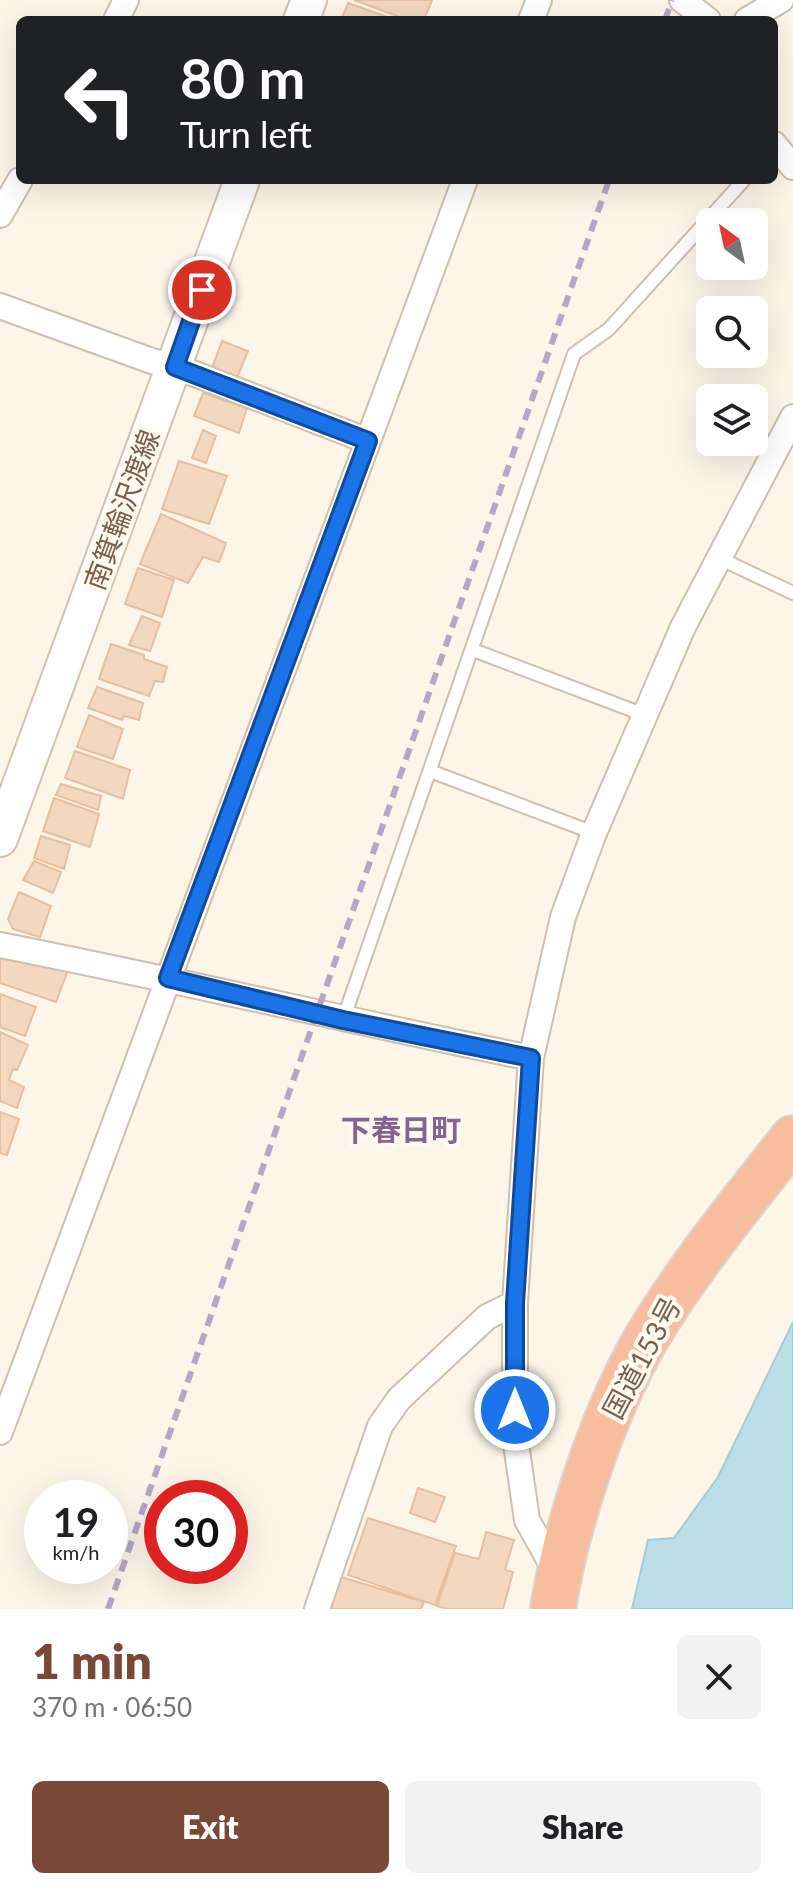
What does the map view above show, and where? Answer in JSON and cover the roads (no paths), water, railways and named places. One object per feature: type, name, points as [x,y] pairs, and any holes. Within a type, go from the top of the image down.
[{"type":"highway","name":"国道153号","points":[[556,1593],[595,1450],[645,1341],[675,1294],[793,1138]]},
{"type":"main road","name":"南箕輪沢渡線","points":[[0,839],[241,184]]},
{"type":"street","points":[[682,0],[703,16]]},
{"type":"street","points":[[754,16],[781,0]]},
{"type":"street","points":[[778,150],[793,167]]},
{"type":"street","points":[[0,215],[18,184]]},
{"type":"street","points":[[0,1432],[464,184]]},
{"type":"street","points":[[0,306],[175,367],[368,441]]},
{"type":"street","points":[[556,1593],[527,1520],[515,1437],[515,1303],[531,1058],[563,917],[594,833],[683,627],[793,417]]},
{"type":"street","points":[[0,945],[168,978],[343,1020],[531,1058]]},
{"type":"street","points":[[317,1609],[380,1426],[399,1399],[476,1327],[487,1317],[515,1303]]},
{"type":"lane","points":[[343,1020],[574,354],[609,329],[740,184]]},
{"type":"lane","points":[[719,558],[793,593]]},
{"type":"lane","points":[[473,650],[645,715]]},
{"type":"lane","points":[[430,771],[594,833]]},
{"type":"water","points":[[793,1322],[793,1609],[632,1609],[648,1540],[674,1538],[718,1477]]},
{"type":"railway","points":[[666,16],[672,0]]},
{"type":"railway","points":[[108,1609],[608,184]]},
{"type":"district","name":"下春日町","points":[[401,1131]]}]
